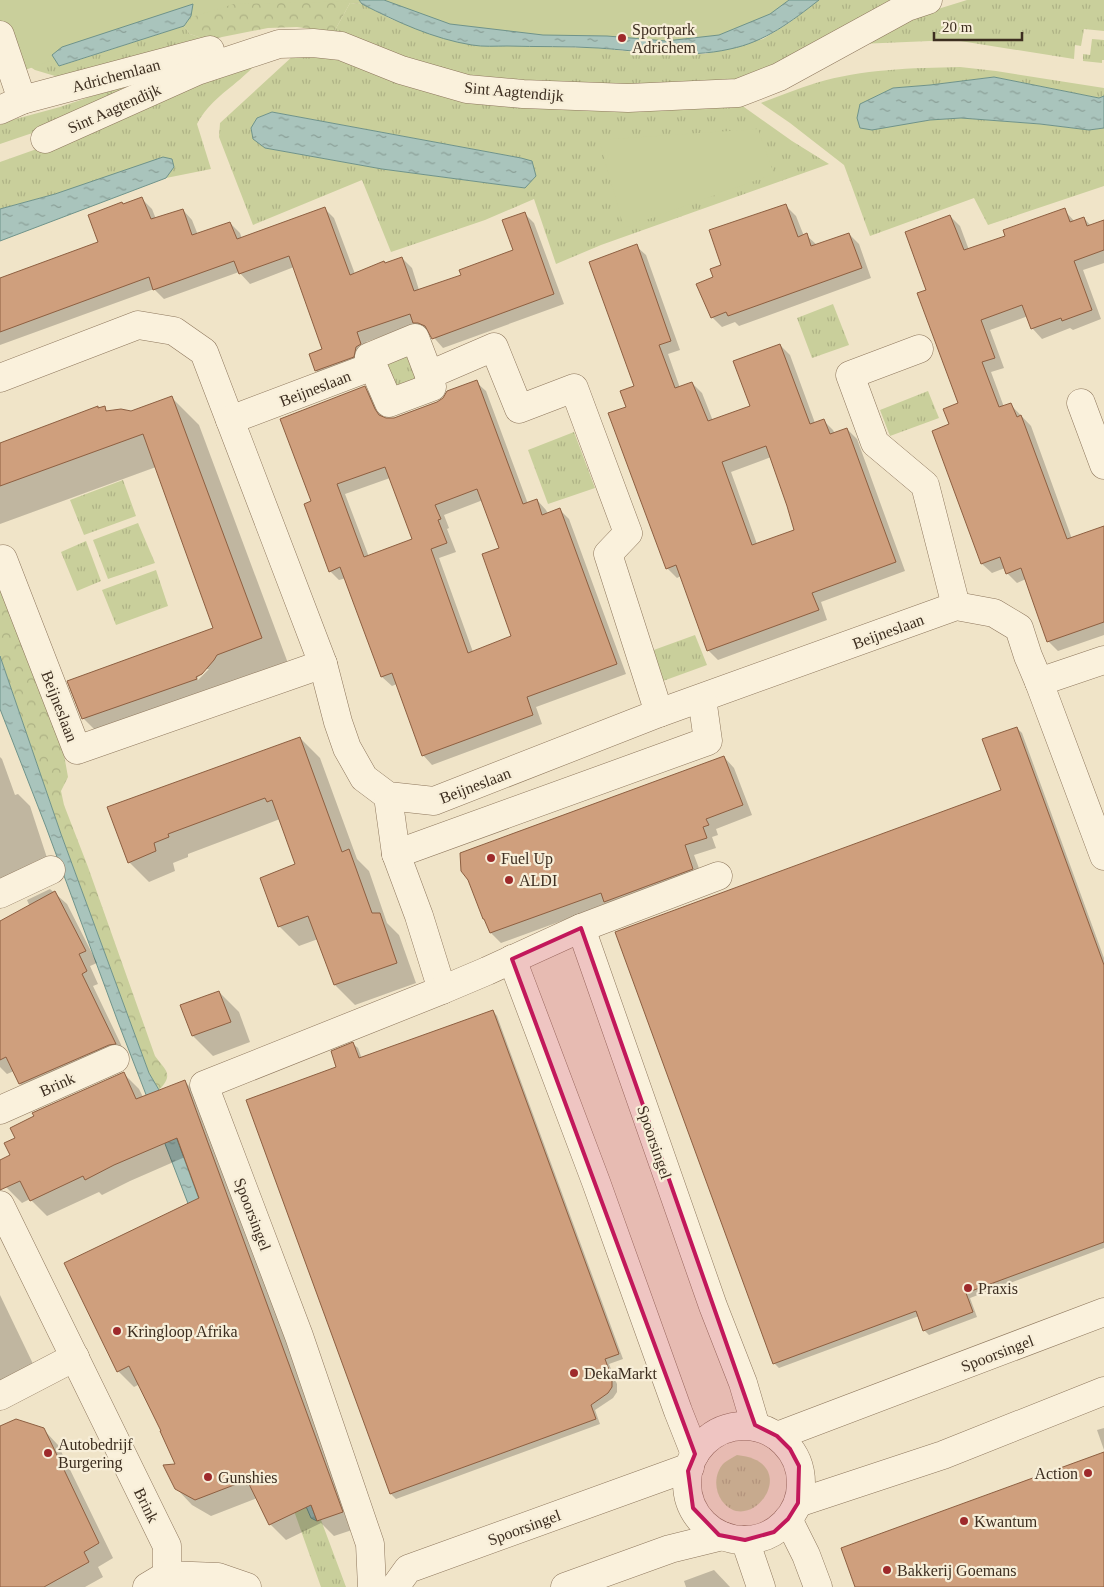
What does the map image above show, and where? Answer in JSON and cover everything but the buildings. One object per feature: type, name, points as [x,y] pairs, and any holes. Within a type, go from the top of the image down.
[{"type":"street","name":"Sint Aagtendijk","points":[[45,139],[197,71],[279,44],[313,43],[341,46],[401,70],[467,90],[628,98],[738,93],[779,77],[907,7],[928,0]]},
{"type":"street","name":"Adrichemlaan","points":[[0,35],[11,105],[211,50],[279,44]]},
{"type":"street","points":[[0,378],[138,325],[174,331],[204,352],[323,664],[338,722],[347,748],[364,778],[388,796],[396,854],[419,916],[442,990]]},
{"type":"street","name":"Beijneslaan","points":[[230,420],[373,366],[369,357],[415,338],[430,375]]},
{"type":"street","points":[[373,366],[389,404],[432,387],[430,375],[494,347],[519,409],[574,388],[628,533],[608,554],[659,713]]},
{"type":"street","points":[[919,349],[850,375],[875,443],[925,485],[956,606],[994,613],[1019,628],[1104,856]]},
{"type":"street","points":[[1081,403],[1104,465]]},
{"type":"street","name":"Beijneslaan","points":[[3,559],[77,750],[323,664]]},
{"type":"street","name":"Beijneslaan","points":[[388,796],[434,801],[659,713],[956,606]]},
{"type":"street","points":[[1039,682],[1104,660]]},
{"type":"street","points":[[396,854],[708,741],[702,698]]},
{"type":"street","points":[[0,894],[51,870]]},
{"type":"street","points":[[581,928],[718,876]]},
{"type":"street","name":"Spoorsingel","points":[[372,1587],[370,1544],[299,1336],[204,1085],[442,990],[581,928],[713,1306],[743,1383],[766,1431]]},
{"type":"street","points":[[512,959],[596,1182],[692,1460],[688,1472],[687,1490],[693,1508],[704,1524],[719,1535],[734,1538],[761,1587]]},
{"type":"street","name":"Brink","points":[[0,1110],[115,1059]]},
{"type":"street","name":"Brink","points":[[0,1204],[167,1546],[157,1581]]},
{"type":"street","name":"Spoorsingel","points":[[766,1431],[1104,1312]]},
{"type":"street","points":[[0,1396],[75,1357]]},
{"type":"street","points":[[565,1587],[670,1549],[774,1532],[793,1511],[943,1455],[1104,1391]]},
{"type":"street","name":"Spoorsingel","points":[[395,1587],[408,1569],[692,1460],[707,1439],[723,1430],[741,1425],[766,1431],[790,1449],[799,1466],[801,1484],[793,1511]]},
{"type":"street","points":[[793,1511],[818,1587]]},
{"type":"street","points":[[157,1581],[218,1577],[247,1587]]},
{"type":"highlighted area","points":[[581,928],[755,1425],[777,1436],[790,1449],[799,1466],[798,1503],[788,1519],[774,1532],[745,1540],[719,1535],[693,1508],[688,1471],[695,1454],[512,959]]},
{"type":"green space","name":"Sportpark Adrichem","points":[[0,0],[806,0],[757,34],[685,46],[441,29],[367,1],[234,4],[61,57],[0,79]]},
{"type":"green space","points":[[359,0],[362,4],[350,3],[334,32],[297,27],[268,28],[207,40],[190,34],[184,26],[191,16],[125,2]]},
{"type":"green space","points":[[819,0],[894,0],[796,61],[729,82],[581,86],[456,75],[334,32],[350,3],[362,4],[391,19],[446,39],[474,45],[597,48],[654,54],[705,54],[763,39],[789,23]]},
{"type":"green space","points":[[967,0],[1104,0],[1104,31],[1084,29],[1081,46],[1075,45],[1074,59],[954,40],[859,44],[909,18]]},
{"type":"green space","points":[[184,26],[190,34],[207,40],[65,79],[35,70],[21,61],[48,48],[60,66]]},
{"type":"green space","points":[[1092,39],[1104,40],[1104,60],[1102,60],[1102,63],[1083,61],[1083,54],[1090,55]]},
{"type":"green space","points":[[262,55],[249,71],[213,102],[197,124],[211,169],[166,178],[173,167],[55,194],[0,209],[0,162],[48,145]]},
{"type":"green space","points":[[294,55],[334,55],[458,99],[499,106],[567,107],[737,102],[792,141],[829,164],[601,245],[556,264],[534,199],[485,220],[391,252],[362,180],[253,225],[219,137],[220,123]],"holes":[[[272,112],[521,158],[525,188],[382,169],[265,148],[257,118]]]},
{"type":"green space","points":[[960,67],[1104,88],[1104,96],[1099,98],[994,77],[893,88],[904,123],[961,118],[1089,130],[1104,128],[1104,186],[988,225],[974,198],[870,236],[844,165],[761,103],[833,78],[869,72]]},
{"type":"green space","points":[[175,68],[53,126],[0,144],[0,125]]},
{"type":"green space","points":[[758,129],[774,174],[624,228],[599,140]]},
{"type":"green space","points":[[833,304],[849,345],[812,358],[797,318]]},
{"type":"green space","points":[[413,344],[427,384],[391,397],[376,359]]},
{"type":"green space","points":[[928,391],[939,418],[890,436],[880,410]]},
{"type":"green space","points":[[574,432],[595,488],[548,504],[528,450]]},
{"type":"green space","points":[[123,480],[136,516],[84,535],[70,500]]},
{"type":"green space","points":[[138,523],[155,563],[108,579],[93,540]]},
{"type":"green space","points":[[86,541],[101,581],[77,591],[61,552]]},
{"type":"green space","points":[[0,559],[63,749],[68,777],[61,791],[64,805],[155,1056],[167,1073],[164,1085],[159,1090],[149,1073],[61,834],[0,656]]},
{"type":"green space","points":[[156,570],[168,606],[116,625],[102,590]]},
{"type":"green space","points":[[695,635],[707,665],[663,681],[651,651]]},
{"type":"green space","points":[[737,1455],[757,1461],[767,1470],[770,1483],[766,1495],[757,1505],[746,1511],[734,1510],[722,1501],[716,1487],[718,1472],[721,1467]]},
{"type":"green space","points":[[288,1494],[301,1494],[317,1521],[321,1520],[346,1587],[321,1587]]},
{"type":"water","points":[[359,0],[384,0],[450,24],[543,35],[607,36],[666,41],[719,35],[770,14],[789,0],[819,0],[778,30],[743,46],[714,52],[681,54],[587,47],[472,45],[444,39],[416,29],[362,4]]},
{"type":"water","points":[[193,4],[191,16],[184,26],[59,66],[52,55],[62,47]]},
{"type":"water","points":[[994,77],[1099,98],[1104,96],[1104,128],[1089,130],[961,118],[930,120],[872,130],[860,128],[857,118],[860,104],[893,88]]},
{"type":"water","points":[[272,112],[521,158],[532,161],[536,176],[525,188],[382,169],[265,148],[253,139],[251,128],[257,118]]},
{"type":"water","points":[[163,157],[172,159],[174,167],[166,178],[0,241],[0,209],[55,194]]},
{"type":"water","points":[[0,656],[61,834],[149,1073],[159,1090],[317,1521],[311,1518],[269,1420],[0,709]]},
{"type":"place","name":"Sportpark Adrichem","points":[[622,38]]},
{"type":"place","name":"Fuel Up","points":[[491,858]]},
{"type":"place","name":"ALDI","points":[[509,880]]},
{"type":"place","name":"Praxis","points":[[968,1288]]},
{"type":"place","name":"Kringloop Afrika","points":[[117,1331]]},
{"type":"place","name":"DekaMarkt","points":[[574,1373]]},
{"type":"place","name":"Autobedrijf Burgering","points":[[48,1453]]},
{"type":"place","name":"Action","points":[[1088,1473]]},
{"type":"place","name":"Gunshies","points":[[208,1477]]},
{"type":"place","name":"Kwantum","points":[[964,1521]]},
{"type":"place","name":"Bakkerij Goemans","points":[[887,1570]]}]
